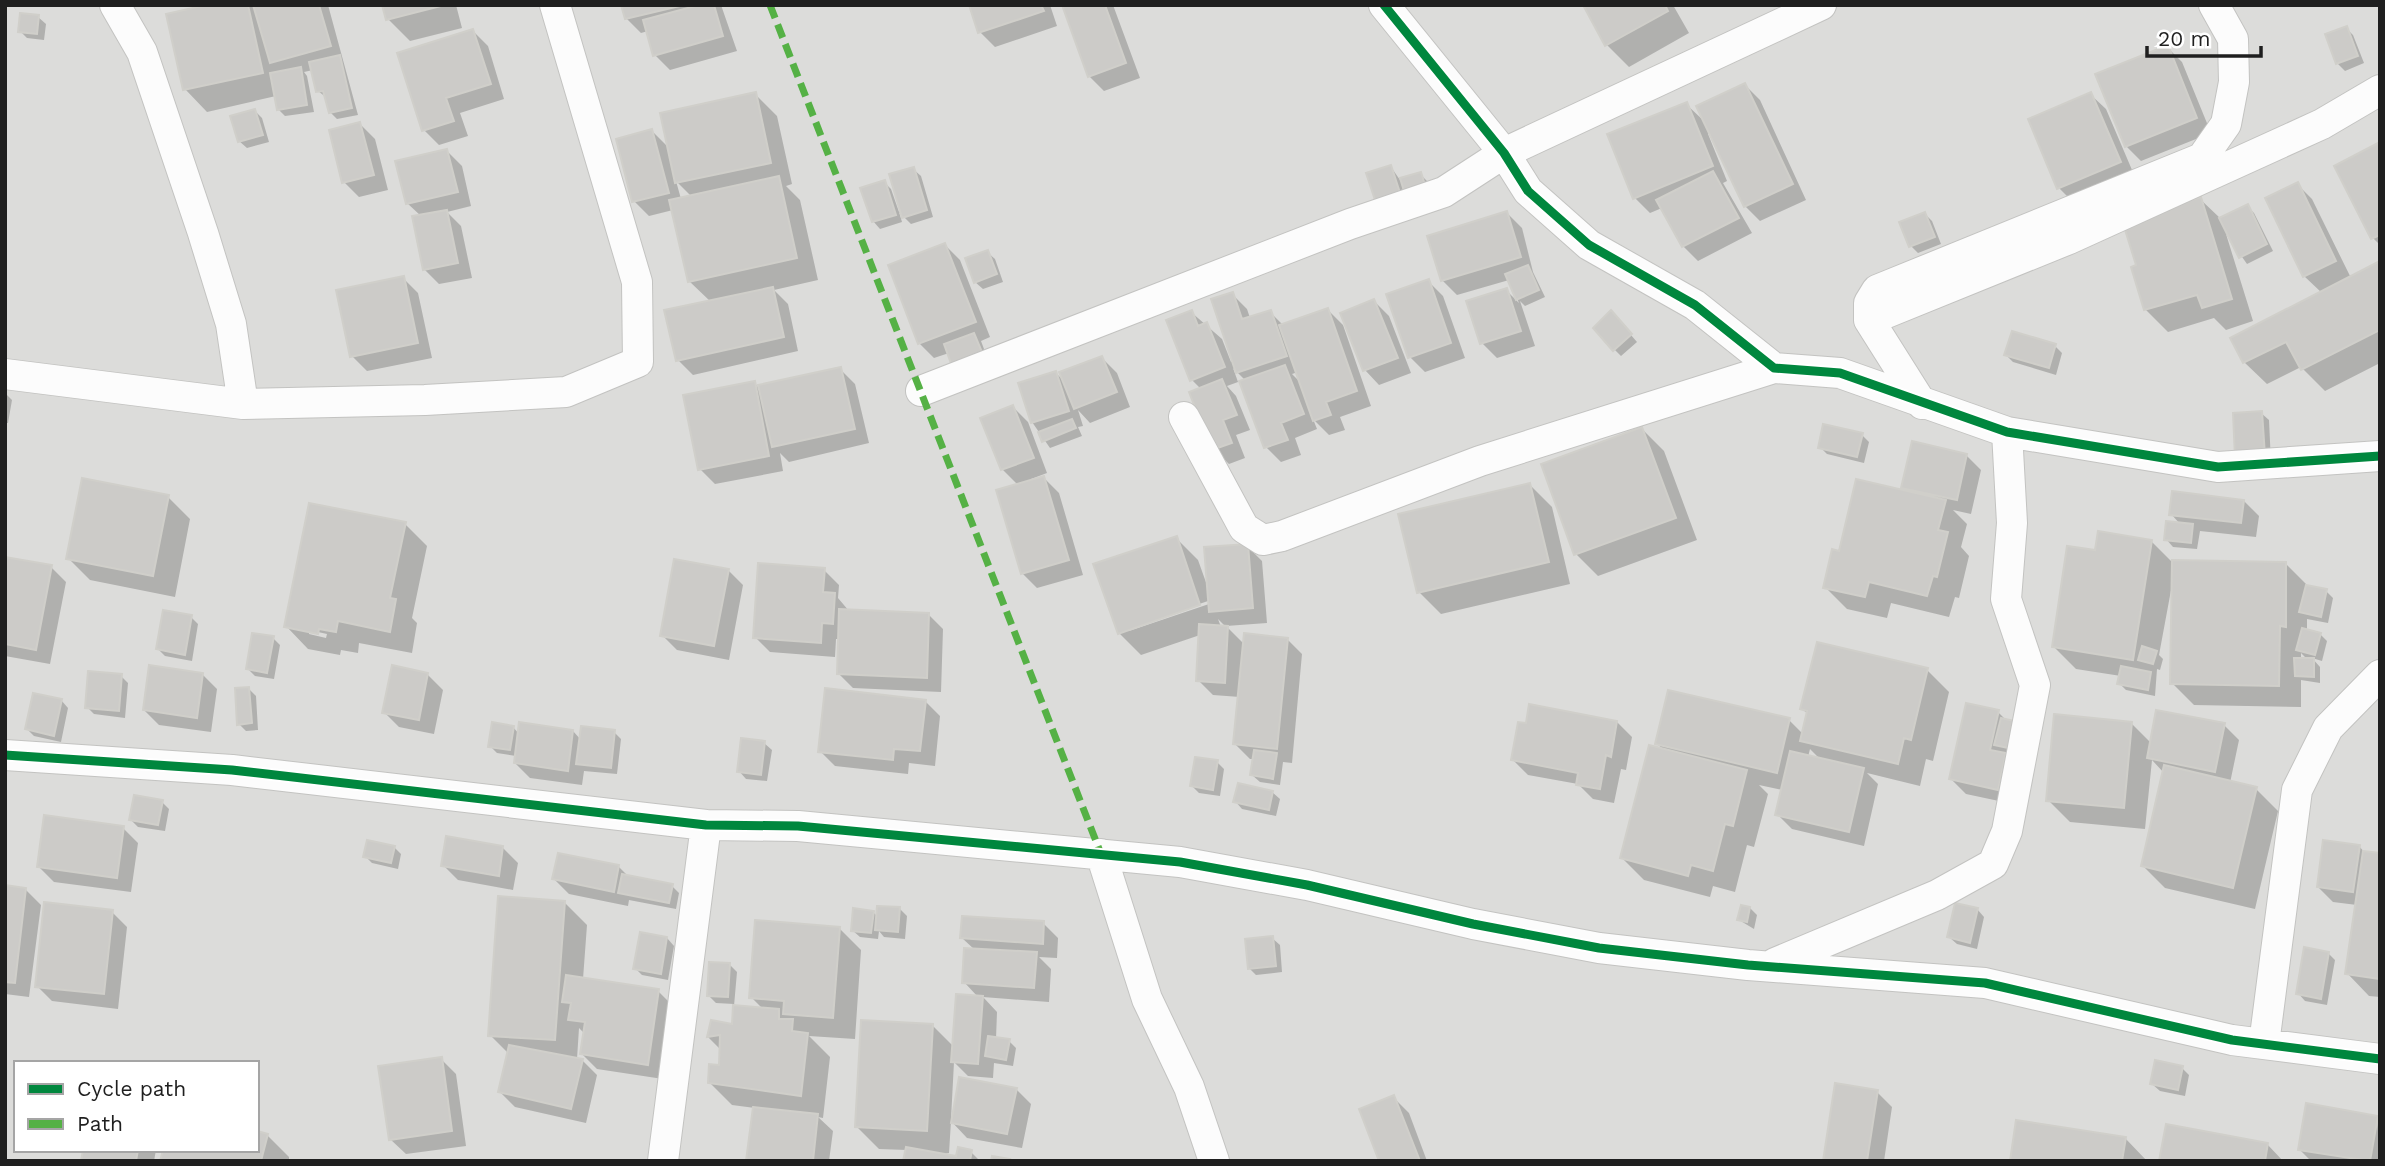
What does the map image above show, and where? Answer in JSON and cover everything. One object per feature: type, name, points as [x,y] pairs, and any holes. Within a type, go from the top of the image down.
[{"type":"street","points":[[114,5],[142,52],[203,233],[231,324],[243,404]]},
{"type":"street","points":[[5,374],[243,404],[425,400],[566,391],[638,362],[637,282],[555,5]]},
{"type":"street","points":[[1384,5],[1504,153],[1528,191],[1589,245],[1695,305],[1774,368]]},
{"type":"street","points":[[921,391],[1350,224],[1444,192],[1504,153],[1821,5]]},
{"type":"street","points":[[1922,404],[1869,320],[1869,303],[1877,290],[2202,158],[2226,124],[2234,82],[2233,39],[2214,5]]},
{"type":"street","points":[[1869,320],[2070,239],[2322,124],[2380,90]]},
{"type":"street","points":[[1184,417],[1244,528],[1263,540],[1282,536],[1480,461],[1774,368],[1840,373],[2007,432],[2218,467],[2380,456]]},
{"type":"street","points":[[1768,966],[1937,895],[1993,864],[2007,831],[2035,685],[2006,599],[2012,523],[2007,432]]},
{"type":"street","points":[[2264,1044],[2297,790],[2328,728],[2380,675]]},
{"type":"street","points":[[5,755],[232,770],[706,825],[798,826],[1180,862],[1294,883],[1473,924],[1599,948],[1768,966],[1985,983],[2232,1040],[2380,1059]]},
{"type":"street","points":[[663,1161],[706,825]]},
{"type":"street","points":[[1101,854],[1147,999],[1189,1087],[1214,1161]]},
{"type":"shaded area","points":[[5,5],[2380,5],[2380,1161],[5,1161]]},
{"type":"building","points":[[206,5],[248,5],[263,73],[183,90],[166,14]]},
{"type":"building","points":[[253,5],[319,5],[331,46],[270,63]]},
{"type":"building","points":[[382,5],[441,5],[441,6],[386,20]]},
{"type":"building","points":[[621,5],[684,5],[625,19]]},
{"type":"building","points":[[699,5],[714,5],[723,36],[653,56],[643,20]]},
{"type":"building","points":[[969,5],[1041,5],[1044,11],[978,33]]},
{"type":"building","points":[[1062,5],[1105,5],[1126,63],[1088,77]]},
{"type":"building","points":[[1583,5],[1665,5],[1668,11],[1605,46]]},
{"type":"building","points":[[20,13],[39,15],[37,34],[18,32]]},
{"type":"building","points":[[2347,26],[2358,56],[2336,64],[2325,34]]},
{"type":"building","points":[[473,29],[491,84],[446,98],[454,121],[422,131],[397,53]]},
{"type":"building","points":[[2168,45],[2197,118],[2125,147],[2095,74]]},
{"type":"building","points":[[340,55],[352,108],[329,113],[323,91],[316,92],[309,62]]},
{"type":"building","points":[[301,67],[307,105],[277,110],[270,73]]},
{"type":"building","points":[[1745,83],[1793,184],[1744,207],[1696,106]]},
{"type":"building","points":[[756,92],[771,163],[675,183],[660,113]]},
{"type":"building","points":[[2091,92],[2121,162],[2057,189],[2028,119]]},
{"type":"building","points":[[1687,102],[1713,166],[1633,199],[1607,134]]},
{"type":"building","points":[[255,109],[263,135],[238,142],[230,116]]},
{"type":"building","points":[[360,122],[374,175],[342,183],[329,130]]},
{"type":"building","points":[[652,129],[669,193],[632,202],[616,139]]},
{"type":"building","points":[[2380,142],[2380,235],[2371,239],[2334,166]]},
{"type":"building","points":[[447,149],[458,192],[406,204],[395,161]]},
{"type":"building","points":[[1391,165],[1402,199],[1377,206],[1366,173]]},
{"type":"building","points":[[914,167],[927,210],[902,218],[889,174]]},
{"type":"building","points":[[1713,171],[1739,218],[1682,247],[1656,200]]},
{"type":"building","points":[[1421,172],[1428,195],[1407,201],[1400,178]]},
{"type":"building","points":[[779,176],[797,258],[688,282],[669,200]]},
{"type":"building","points":[[885,180],[896,215],[872,222],[860,188]]},
{"type":"building","points":[[2298,182],[2336,261],[2303,277],[2265,198]]},
{"type":"building","points":[[2201,197],[2232,299],[2202,308],[2197,295],[2144,310],[2131,267],[2136,265],[2122,220]]},
{"type":"building","points":[[2248,204],[2267,244],[2239,258],[2219,218]]},
{"type":"building","points":[[447,210],[458,263],[423,270],[412,216]]},
{"type":"building","points":[[1507,211],[1521,257],[1441,281],[1427,236]]},
{"type":"building","points":[[1925,212],[1935,237],[1909,247],[1899,222]]},
{"type":"building","points":[[945,243],[976,322],[918,344],[888,265]]},
{"type":"building","points":[[988,250],[997,274],[974,283],[965,258]]},
{"type":"building","points":[[2380,261],[2380,330],[2301,370],[2286,342],[2243,363],[2230,338]]},
{"type":"building","points":[[1528,265],[1539,290],[1516,300],[1505,274]]},
{"type":"building","points":[[404,276],[418,343],[350,357],[336,290]]},
{"type":"building","points":[[1429,279],[1451,343],[1408,358],[1386,294]]},
{"type":"building","points":[[773,287],[784,337],[676,361],[664,310]]},
{"type":"building","points":[[1507,288],[1521,331],[1480,344],[1466,301]]},
{"type":"building","points":[[1233,292],[1242,319],[1271,310],[1287,356],[1236,373],[1211,299]]},
{"type":"building","points":[[1374,299],[1398,358],[1363,371],[1340,313]]},
{"type":"building","points":[[1328,308],[1357,391],[1326,402],[1331,415],[1313,421],[1279,325]]},
{"type":"building","points":[[1192,310],[1198,326],[1207,322],[1225,367],[1190,381],[1166,320]]},
{"type":"building","points":[[1611,310],[1632,334],[1613,351],[1593,328]]},
{"type":"building","points":[[2012,331],[2056,344],[2049,368],[2004,355]]},
{"type":"building","points":[[974,333],[984,357],[953,369],[944,344]]},
{"type":"building","points":[[1102,356],[1117,392],[1074,409],[1059,372]]},
{"type":"building","points":[[1285,365],[1304,414],[1281,423],[1288,440],[1264,448],[1239,381]]},
{"type":"building","points":[[841,367],[855,429],[772,447],[758,385]]},
{"type":"building","points":[[1056,371],[1069,411],[1031,423],[1018,383]]},
{"type":"building","points":[[1222,379],[1237,415],[1223,420],[1232,443],[1212,450],[1189,392]]},
{"type":"building","points":[[755,381],[769,456],[698,470],[683,395]]},
{"type":"building","points":[[1013,405],[1034,458],[1001,470],[980,418]]},
{"type":"building","points":[[2262,411],[2265,456],[2235,458],[2233,413]]},
{"type":"building","points":[[1072,419],[1076,428],[1042,442],[1038,432]]},
{"type":"building","points":[[1823,424],[1863,433],[1857,457],[1818,448]]},
{"type":"building","points":[[1642,427],[1676,518],[1574,555],[1541,464]]},
{"type":"building","points":[[1912,441],[1967,454],[1957,500],[1901,488]]},
{"type":"building","points":[[1044,476],[1069,560],[1021,574],[996,490]]},
{"type":"building","points":[[82,478],[169,495],[153,576],[66,559]]},
{"type":"building","points":[[1856,479],[1946,500],[1938,530],[1948,532],[1937,577],[1933,576],[1927,596],[1869,582],[1865,597],[1823,588],[1832,549],[1839,551]]},
{"type":"building","points":[[1530,483],[1549,562],[1417,593],[1398,514]]},
{"type":"building","points":[[2172,491],[2244,500],[2241,523],[2169,515]]},
{"type":"building","points":[[309,503],[406,522],[390,598],[396,599],[390,632],[338,621],[336,632],[319,629],[318,634],[284,627]]},
{"type":"building","points":[[2166,521],[2193,524],[2191,543],[2164,540]]},
{"type":"building","points":[[2098,531],[2152,540],[2133,660],[2052,647],[2067,546],[2095,550]]},
{"type":"building","points":[[1177,536],[1200,605],[1118,634],[1093,564]]},
{"type":"building","points":[[1248,544],[1253,608],[1209,612],[1204,547]]},
{"type":"building","points":[[5,557],[52,565],[36,650],[5,644]]},
{"type":"building","points":[[674,559],[729,569],[714,646],[660,636]]},
{"type":"building","points":[[2172,560],[2286,562],[2286,627],[2280,626],[2279,686],[2170,684]]},
{"type":"building","points":[[758,563],[825,568],[823,592],[835,593],[833,624],[822,623],[821,643],[753,638]]},
{"type":"building","points":[[2306,585],[2327,589],[2321,617],[2299,612]]},
{"type":"building","points":[[839,609],[929,613],[927,678],[837,674]]},
{"type":"building","points":[[163,610],[192,615],[185,655],[156,649]]},
{"type":"building","points":[[1199,624],[1228,626],[1225,683],[1196,681]]},
{"type":"building","points":[[2302,628],[2321,633],[2315,655],[2296,650]]},
{"type":"building","points":[[252,633],[274,636],[267,673],[246,669]]},
{"type":"building","points":[[1244,633],[1288,638],[1277,749],[1233,744]]},
{"type":"building","points":[[1817,642],[1928,668],[1911,740],[1904,738],[1898,764],[1800,741],[1807,711],[1800,709]]},
{"type":"building","points":[[2142,646],[2157,651],[2153,664],[2138,660]]},
{"type":"building","points":[[2294,658],[2314,658],[2314,677],[2295,676]]},
{"type":"building","points":[[149,665],[203,673],[197,718],[143,710]]},
{"type":"building","points":[[392,665],[428,673],[419,720],[382,713]]},
{"type":"building","points":[[2121,666],[2151,672],[2148,690],[2117,684]]},
{"type":"building","points":[[88,671],[122,674],[119,711],[85,708]]},
{"type":"building","points":[[249,687],[252,723],[237,725],[235,688]]},
{"type":"building","points":[[825,688],[926,700],[920,751],[894,749],[893,760],[818,752]]},
{"type":"building","points":[[1668,690],[1790,718],[1777,773],[1655,744]]},
{"type":"building","points":[[33,693],[62,699],[54,736],[25,729]]},
{"type":"building","points":[[1966,703],[1999,710],[1990,750],[2006,753],[1998,790],[1949,779]]},
{"type":"building","points":[[1529,704],[1617,721],[1611,757],[1606,755],[1600,789],[1576,785],[1578,773],[1511,760],[1518,722],[1526,723]]},
{"type":"building","points":[[2156,710],[2225,723],[2215,772],[2147,758]]},
{"type":"building","points":[[2054,714],[2132,722],[2124,808],[2046,801]]},
{"type":"building","points":[[2001,718],[2019,722],[2013,749],[1994,745]]},
{"type":"building","points":[[492,722],[514,726],[510,750],[488,747]]},
{"type":"building","points":[[519,722],[573,730],[568,771],[514,763]]},
{"type":"building","points":[[581,726],[615,730],[611,768],[576,764]]},
{"type":"building","points":[[741,738],[765,741],[761,775],[737,772]]},
{"type":"building","points":[[1649,745],[1747,770],[1733,826],[1725,824],[1713,871],[1691,865],[1688,876],[1620,858]]},
{"type":"building","points":[[1254,750],[1277,753],[1273,779],[1250,775]]},
{"type":"building","points":[[1790,751],[1864,768],[1849,832],[1775,815]]},
{"type":"building","points":[[1195,757],[1218,760],[1213,790],[1190,786]]},
{"type":"building","points":[[2164,765],[2257,787],[2233,888],[2141,866]]},
{"type":"building","points":[[1238,783],[1273,791],[1269,810],[1233,802]]},
{"type":"building","points":[[134,795],[163,800],[158,825],[129,820]]},
{"type":"building","points":[[44,815],[124,826],[117,878],[37,867]]},
{"type":"building","points":[[446,836],[503,846],[499,876],[441,866]]},
{"type":"building","points":[[367,840],[395,846],[391,863],[363,857]]},
{"type":"building","points":[[2323,840],[2360,845],[2353,892],[2317,887]]},
{"type":"building","points":[[2363,851],[2380,853],[2380,979],[2345,974]]},
{"type":"building","points":[[558,853],[619,865],[614,892],[552,879]]},
{"type":"building","points":[[622,874],[673,884],[669,903],[618,893]]},
{"type":"building","points":[[5,885],[26,888],[15,983],[5,982]]},
{"type":"building","points":[[498,896],[565,901],[555,1040],[488,1036]]},
{"type":"building","points":[[44,902],[113,910],[104,994],[35,987]]},
{"type":"building","points":[[1955,903],[1978,908],[1970,943],[1947,937]]},
{"type":"building","points":[[1741,905],[1750,907],[1747,922],[1737,920]]},
{"type":"building","points":[[877,906],[900,907],[898,932],[875,930]]},
{"type":"building","points":[[853,908],[874,911],[871,933],[851,931]]},
{"type":"building","points":[[962,916],[1044,921],[1043,944],[960,938]]},
{"type":"building","points":[[755,920],[840,927],[833,1018],[783,1014],[784,1001],[749,998]]},
{"type":"building","points":[[640,932],[667,937],[661,974],[633,969]]},
{"type":"building","points":[[1273,936],[1276,966],[1248,969],[1245,939]]},
{"type":"building","points":[[2304,947],[2329,952],[2321,999],[2296,994]]},
{"type":"building","points":[[964,948],[1037,952],[1034,988],[962,983]]},
{"type":"building","points":[[709,962],[730,963],[728,997],[707,996]]},
{"type":"building","points":[[566,975],[659,989],[648,1065],[580,1054],[585,1022],[568,1020],[571,1003],[562,1002]]},
{"type":"building","points":[[956,994],[983,996],[978,1064],[951,1062]]},
{"type":"building","points":[[733,1005],[779,1009],[779,1019],[793,1019],[792,1031],[808,1033],[801,1096],[708,1083],[709,1064],[719,1065],[720,1035],[707,1037],[711,1020],[732,1024]]},
{"type":"building","points":[[861,1020],[933,1024],[927,1131],[855,1127]]},
{"type":"building","points":[[988,1036],[1010,1039],[1006,1060],[985,1056]]},
{"type":"building","points":[[509,1045],[583,1059],[571,1109],[498,1092]]},
{"type":"building","points":[[442,1057],[452,1131],[389,1140],[378,1066]]},
{"type":"building","points":[[2155,1060],[2183,1066],[2178,1090],[2150,1084]]},
{"type":"building","points":[[959,1077],[1017,1088],[1007,1134],[951,1123]]},
{"type":"building","points":[[1835,1083],[1878,1090],[1867,1161],[1823,1161]]},
{"type":"building","points":[[1394,1095],[1420,1161],[1379,1161],[1359,1109]]},
{"type":"building","points":[[2306,1103],[2378,1116],[2370,1161],[2298,1150]]},
{"type":"building","points":[[753,1107],[818,1114],[813,1161],[746,1161]]},
{"type":"building","points":[[2016,1120],[2126,1137],[2122,1161],[2010,1161]]},
{"type":"building","points":[[2166,1124],[2268,1143],[2265,1161],[2159,1161]]},
{"type":"building","points":[[259,1132],[268,1134],[261,1161],[160,1161],[162,1152],[259,1152]]},
{"type":"building","points":[[906,1147],[956,1156],[958,1147],[972,1150],[970,1161],[903,1161]]},
{"type":"building","points":[[83,1152],[138,1152],[136,1161],[81,1161]]},
{"type":"building","points":[[992,1156],[1010,1159],[991,1161]]},
{"type":"marked path","points":[[770,5],[1101,854]]},
{"type":"cycle path","points":[[1384,5],[1504,153],[1528,191],[1589,245],[1695,305],[1774,368],[1840,373],[2007,432],[2218,467],[2380,456]]},
{"type":"cycle path","points":[[5,755],[232,770],[706,825],[798,826],[1180,862],[1307,885],[1473,924],[1599,948],[1748,965],[1985,983],[2232,1040],[2380,1059]]}]
